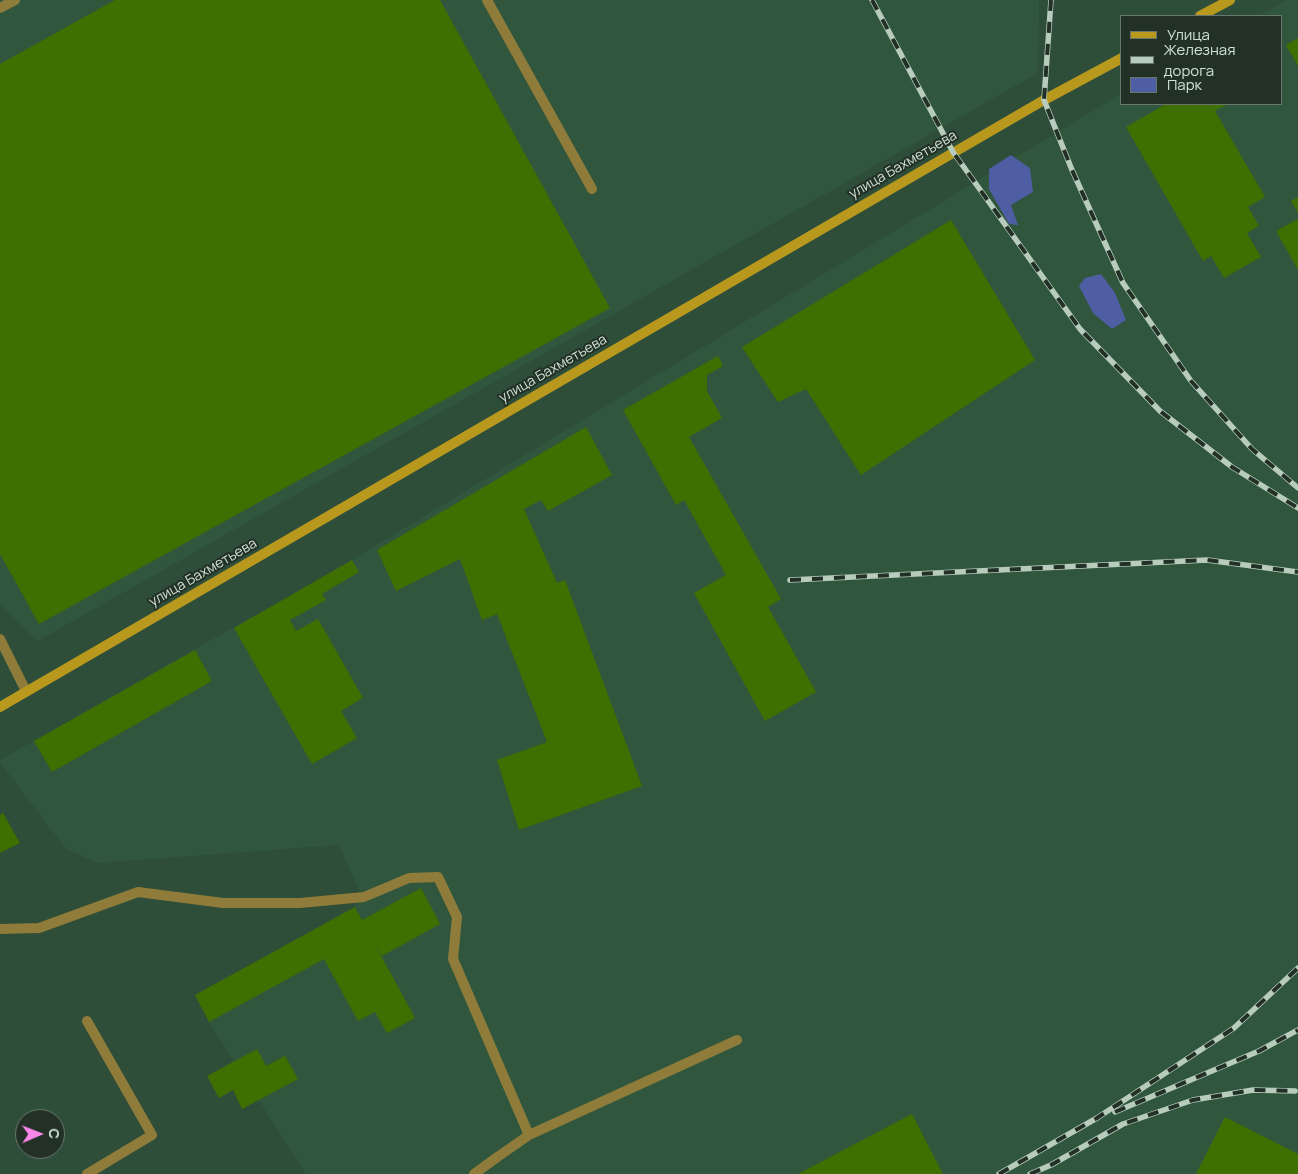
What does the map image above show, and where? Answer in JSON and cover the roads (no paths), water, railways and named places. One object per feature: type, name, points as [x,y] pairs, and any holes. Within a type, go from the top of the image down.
[{"type":"street","points":[[0,8],[15,0]]},
{"type":"street","points":[[487,0],[592,189]]},
{"type":"street","points":[[1202,15],[1230,0]]},
{"type":"street","name":"улица Бахметьева","points":[[0,706],[1028,109],[1120,59]]},
{"type":"street","points":[[0,639],[26,691]]},
{"type":"street","points":[[0,929],[39,928],[138,892],[223,903],[300,903],[364,897],[409,878],[438,877],[457,917],[453,959],[529,1135]]},
{"type":"street","points":[[87,1021],[152,1135],[87,1174]]},
{"type":"street","points":[[474,1174],[529,1135],[737,1040]]},
{"type":"railway","points":[[872,0],[953,152],[1080,329],[1160,411],[1232,467],[1298,508]]},
{"type":"railway","points":[[1051,0],[1044,100],[1072,170],[1123,283],[1191,381],[1252,449],[1298,488]]},
{"type":"railway","points":[[790,580],[1207,560],[1298,572]]},
{"type":"railway","points":[[999,1174],[1097,1118],[1234,1028],[1298,968]]},
{"type":"railway","points":[[1115,1112],[1259,1051],[1298,1030]]},
{"type":"railway","points":[[1030,1174],[1051,1165],[1123,1124],[1193,1100],[1253,1090],[1295,1091]]}]
